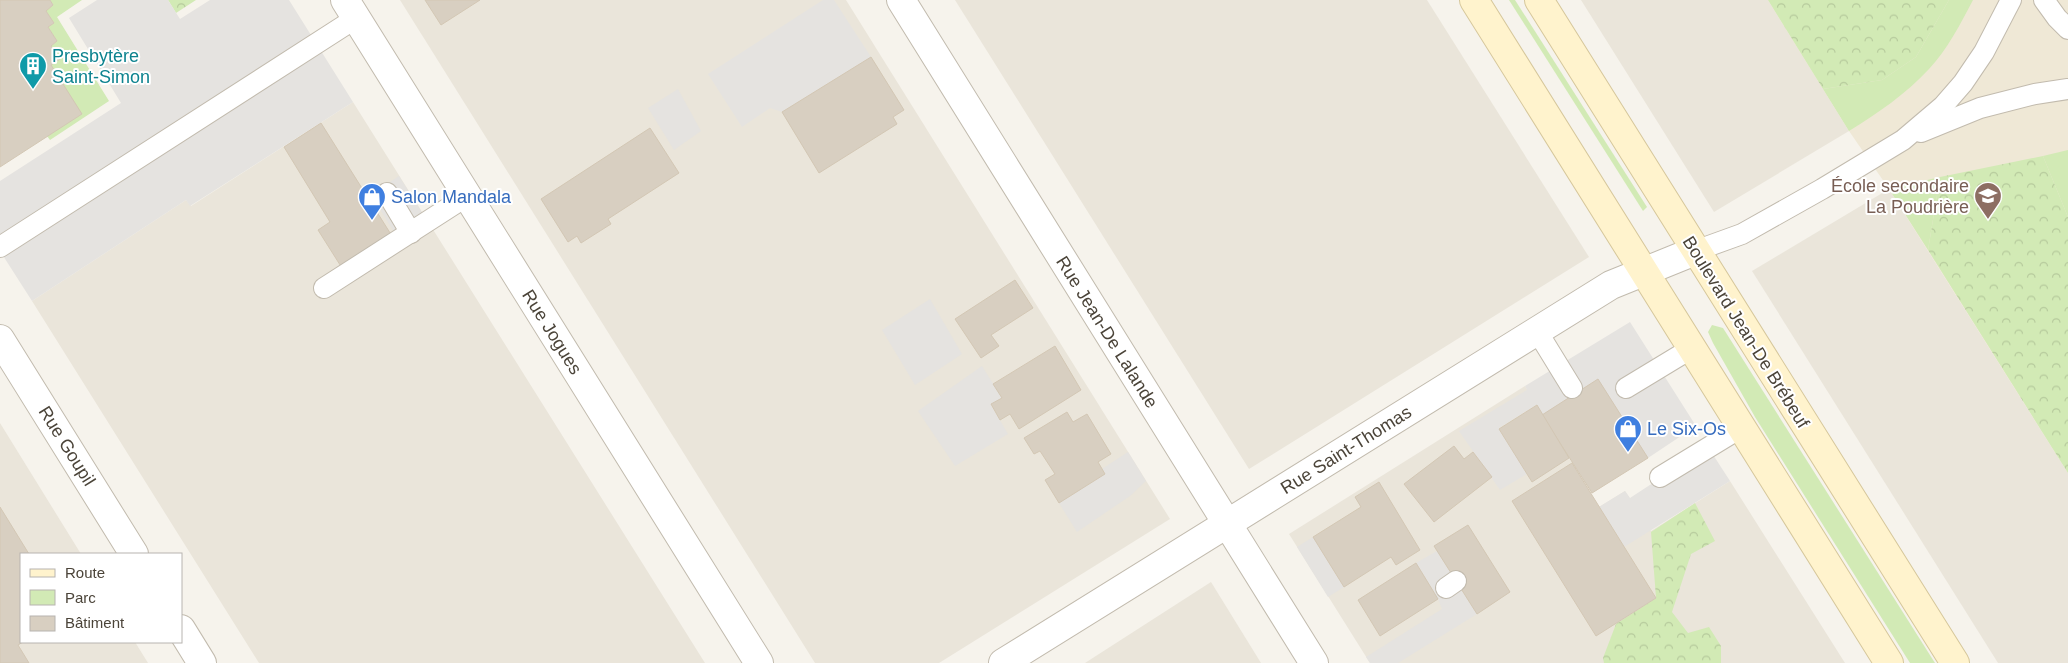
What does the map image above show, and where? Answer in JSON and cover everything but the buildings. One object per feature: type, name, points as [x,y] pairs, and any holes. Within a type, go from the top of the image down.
[{"type":"main road","points":[[1474,0],[1889,663]]},
{"type":"main road","name":"Boulevard Jean-De Brébeuf","points":[[1539,0],[1955,663]]},
{"type":"street","name":"Rue Jean-De Lalande","points":[[901,0],[1314,663]]},
{"type":"street","name":"Rue Jogues","points":[[350,9],[759,663]]},
{"type":"street","name":"Rue Saint-Thomas","points":[[1003,663],[1611,285],[1695,251]]},
{"type":"street","name":"Rue Goupil","points":[[0,339],[133,553]]},
{"type":"street","points":[[182,632],[202,663]]},
{"type":"lane","points":[[1903,140],[1943,106],[1963,83],[1984,52],[2011,0]]},
{"type":"lane","points":[[2044,0],[2068,29]]},
{"type":"lane","points":[[0,247],[350,9]]},
{"type":"lane","points":[[1695,251],[1742,234],[1903,140],[1980,108],[2035,94],[2068,89]]},
{"type":"lane","points":[[386,193],[411,233]]},
{"type":"lane","points":[[324,288],[467,196]]},
{"type":"lane","points":[[1537,331],[1572,388]]},
{"type":"lane","points":[[1626,388],[1692,348]]},
{"type":"lane","points":[[1660,477],[1742,427]]},
{"type":"shaded area","points":[[97,0],[168,0],[180,19],[210,0],[289,0],[353,102],[190,206],[186,200],[32,301],[0,251],[0,181],[121,103],[69,18]]},
{"type":"shaded area","points":[[400,0],[846,0],[1170,519],[939,663],[815,663]]},
{"type":"shaded area","points":[[823,0],[834,0],[871,57],[782,112],[770,108],[742,127],[708,74]]},
{"type":"shaded area","points":[[955,0],[1427,0],[1589,257],[1249,469]]},
{"type":"shaded area","points":[[1581,0],[1768,0],[1849,131],[1714,212]]},
{"type":"shaded area","name":"École secondaire La Poudrière","points":[[1768,0],[2068,0],[2068,473],[1889,189],[1849,131]]},
{"type":"shaded area","points":[[678,89],[701,131],[674,150],[648,108]]},
{"type":"shaded area","points":[[353,102],[705,663],[259,663],[32,301],[186,200],[191,206]]},
{"type":"shaded area","points":[[399,176],[428,222],[399,240],[371,195]]},
{"type":"shaded area","points":[[1889,189],[2068,473],[2068,663],[1998,663],[1752,271]]},
{"type":"shaded area","points":[[930,299],[962,354],[915,385],[882,330]]},
{"type":"shaded area","points":[[1630,322],[1696,426],[1648,458],[1542,415],[1536,405],[1499,428],[1527,474],[1500,490],[1459,431],[1527,390],[1525,386]]},
{"type":"shaded area","points":[[982,366],[1002,398],[991,405],[1008,434],[955,466],[918,411]]},
{"type":"shaded area","points":[[1525,386],[1599,507],[1625,491],[1651,531],[1730,481],[1845,663],[1370,663],[1289,534]]},
{"type":"shaded area","points":[[0,423],[80,553],[20,553],[20,643],[136,643],[148,663],[0,663]]},
{"type":"shaded area","points":[[1708,447],[1730,481],[1624,547],[1599,507],[1625,491],[1630,498]]},
{"type":"shaded area","points":[[1128,452],[1146,481],[1130,496],[1077,532],[1059,503],[1105,474],[1102,469]]},
{"type":"shaded area","points":[[1313,537],[1344,587],[1328,597],[1297,547]]},
{"type":"shaded area","points":[[1437,551],[1477,614],[1398,663],[1370,663],[1366,657],[1442,609],[1416,563]]},
{"type":"shaded area","points":[[1211,582],[1261,663],[1085,663]]},
{"type":"green space","points":[[50,0],[82,0],[57,17],[109,101],[50,140],[47,136],[51,65],[59,59],[51,46],[57,41],[48,27],[54,23],[46,11],[53,5]]},
{"type":"green space","points":[[168,0],[196,0],[176,13]]},
{"type":"green space","points":[[1509,0],[1515,0],[1647,207],[1643,211]]},
{"type":"green space","points":[[1768,0],[1949,0],[1916,57],[1882,80],[1823,89]]},
{"type":"green space","points":[[1949,0],[1973,0],[1959,27],[1936,62],[1901,95],[1849,131],[1823,89],[1882,80],[1916,57]]},
{"type":"green space","points":[[2068,150],[2068,217],[2043,156]]},
{"type":"green space","points":[[2043,156],[2068,217],[2068,473],[1928,250],[1940,177]]},
{"type":"green space","points":[[1940,177],[1928,250],[1889,189]]},
{"type":"green space","points":[[1712,325],[1723,328],[1935,663],[1910,663],[1755,417],[1713,343],[1708,332]]},
{"type":"green space","points":[[1695,503],[1715,541],[1691,554],[1672,612],[1688,633],[1709,627],[1721,646],[1721,663],[1604,663],[1603,658],[1616,624],[1656,598],[1651,532]]},
{"type":"place","name":"Presbytère Saint-Simon","points":[[33,90]]},
{"type":"place","name":"École secondaire La Poudrière","points":[[1988,220]]},
{"type":"place","name":"Salon Mandala","points":[[372,221]]},
{"type":"place","name":"Le Six-Os","points":[[1628,453]]}]
